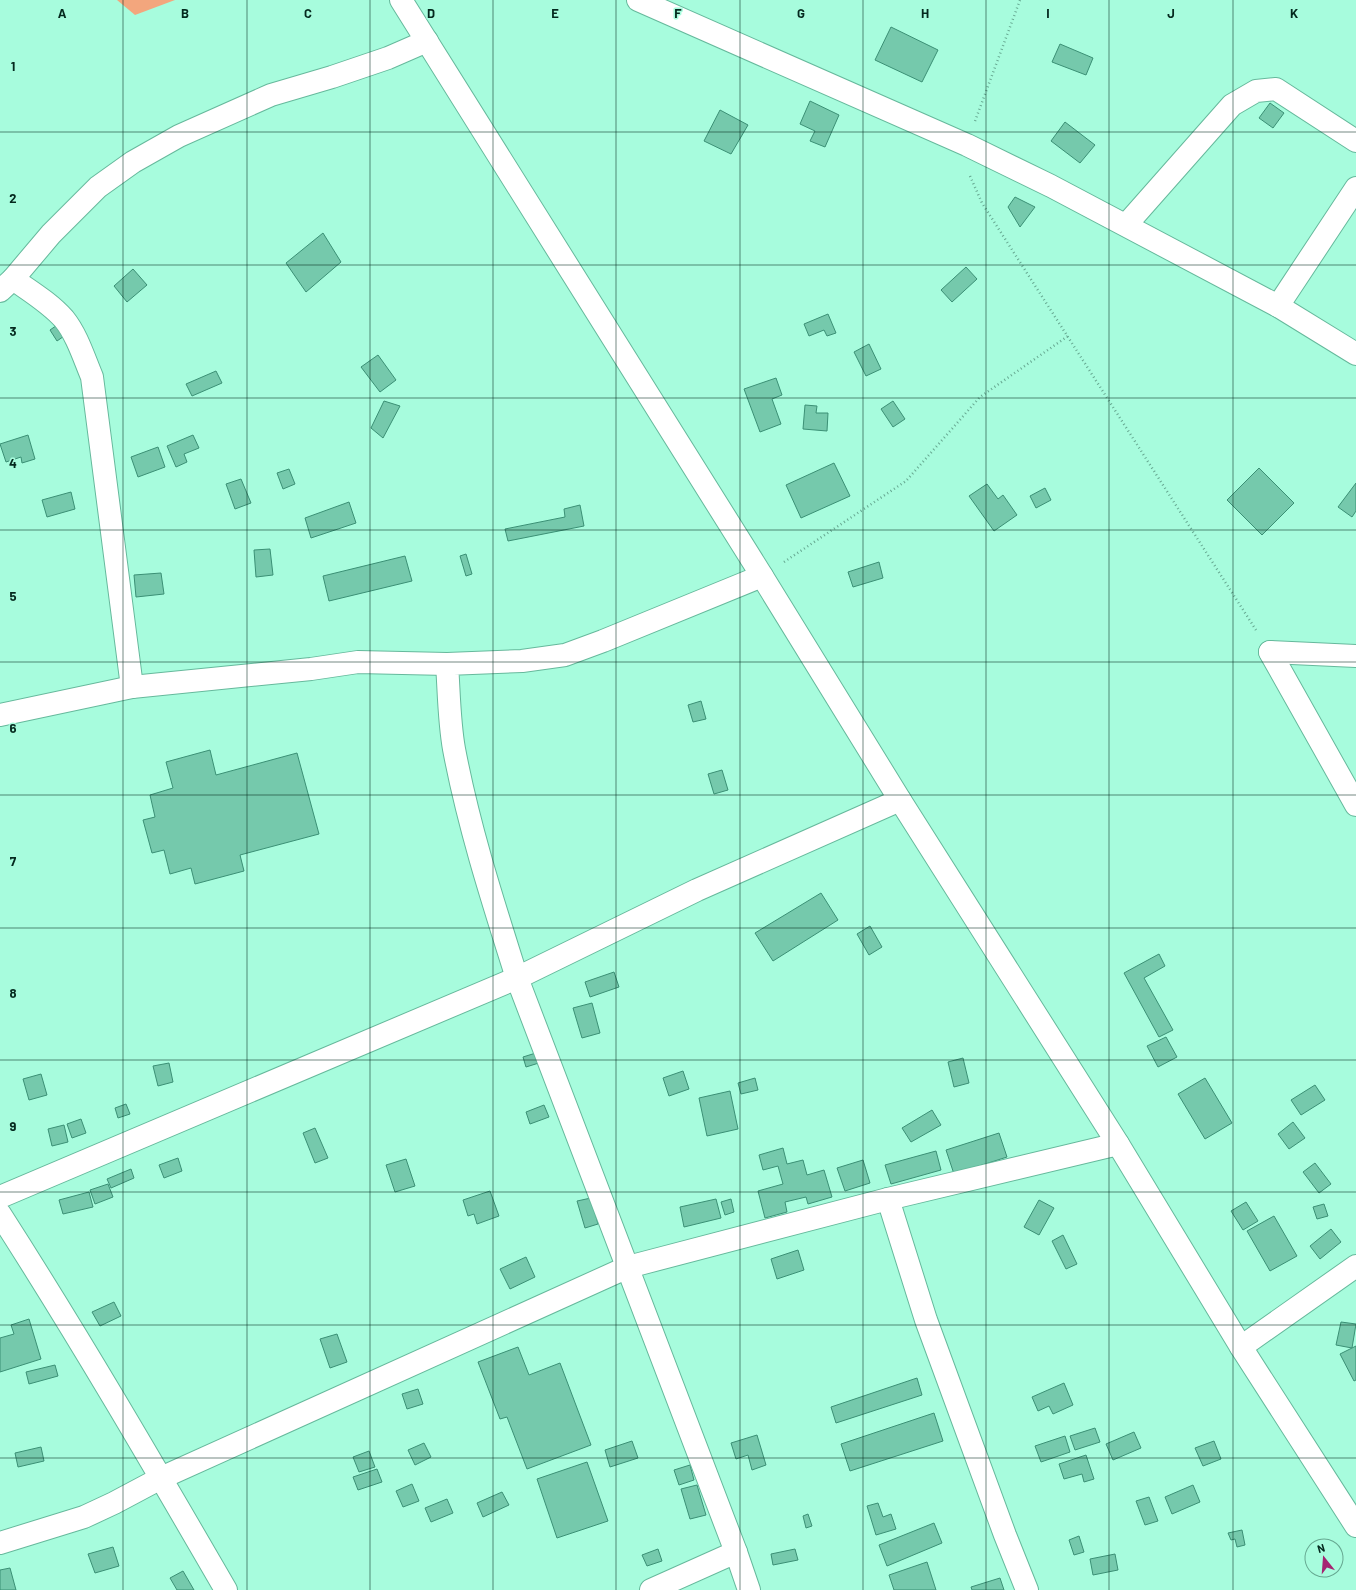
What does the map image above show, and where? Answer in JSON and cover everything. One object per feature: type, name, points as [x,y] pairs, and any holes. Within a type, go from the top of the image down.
[{"type":"street","points":[[401,0],[762,576],[900,800],[1118,1144],[1242,1347],[1356,1526]]},
{"type":"street","points":[[638,0],[967,145],[1051,186],[1278,306],[1356,354]]},
{"type":"street","points":[[132,687],[92,377],[71,330],[64,319],[51,306],[6,285],[52,234],[98,187],[133,162],[180,136],[271,94],[360,68],[427,41]]},
{"type":"street","points":[[1126,225],[1232,105],[1256,91],[1276,89],[1356,141]]},
{"type":"street","points":[[1278,306],[1356,188]]},
{"type":"street","points":[[0,715],[132,687],[311,669],[358,662],[447,664],[522,661],[565,655],[762,576]]},
{"type":"street","points":[[1270,652],[1356,656]]},
{"type":"street","points":[[1270,652],[1356,805]]},
{"type":"street","points":[[447,664],[454,748],[470,826],[517,978],[628,1267],[749,1590]]},
{"type":"street","points":[[0,1197],[517,978],[697,890],[900,800]]},
{"type":"street","points":[[0,1543],[84,1517],[161,1478],[628,1267],[888,1199],[1118,1144]]},
{"type":"street","points":[[888,1199],[926,1320],[1027,1590]]},
{"type":"street","points":[[0,1214],[161,1478],[226,1590]]},
{"type":"street","points":[[1242,1347],[1356,1266]]},
{"type":"street","points":[[651,1590],[736,1552]]},
{"type":"path","points":[[1020,0],[967,145],[968,172],[982,203],[1270,652]]},
{"type":"path","points":[[762,576],[906,481],[980,397],[1068,336]]},
{"type":"shaded area","points":[[117,0],[175,0],[135,15]]},
{"type":"building","points":[[891,27],[938,50],[922,82],[875,60]]},
{"type":"building","points":[[1060,44],[1093,58],[1086,75],[1052,62]]},
{"type":"building","points":[[810,101],[839,115],[825,147],[810,141],[815,131],[800,124]]},
{"type":"building","points":[[1270,103],[1284,113],[1273,128],[1259,118]]},
{"type":"building","points":[[720,110],[748,125],[731,154],[704,141]]},
{"type":"building","points":[[1065,122],[1095,145],[1080,163],[1051,141]]},
{"type":"building","points":[[1015,197],[1035,207],[1020,227],[1008,207]]},
{"type":"building","points":[[323,233],[341,262],[306,292],[286,263]]},
{"type":"building","points":[[966,267],[977,279],[952,302],[941,290]]},
{"type":"building","points":[[133,269],[147,285],[127,302],[114,286]]},
{"type":"building","points":[[828,314],[836,333],[827,336],[824,330],[809,336],[804,324]]},
{"type":"building","points":[[63,321],[70,332],[57,341],[50,330]]},
{"type":"building","points":[[869,344],[881,369],[866,376],[854,352]]},
{"type":"building","points":[[378,355],[396,380],[380,392],[361,367]]},
{"type":"building","points":[[216,371],[222,383],[192,396],[186,384]]},
{"type":"building","points":[[776,378],[782,395],[772,399],[781,424],[760,432],[744,389]]},
{"type":"building","points":[[384,401],[400,406],[383,438],[371,428]]},
{"type":"building","points":[[893,401],[905,419],[893,427],[881,409]]},
{"type":"building","points":[[805,405],[817,406],[816,413],[828,413],[827,431],[803,429]]},
{"type":"building","points":[[28,435],[35,459],[22,463],[21,457],[6,462],[0,444]]},
{"type":"building","points":[[193,435],[199,448],[184,454],[187,462],[176,467],[167,446]]},
{"type":"building","points":[[158,447],[165,467],[138,477],[131,457]]},
{"type":"building","points":[[834,463],[850,496],[801,518],[786,485]]},
{"type":"building","points":[[1259,468],[1294,503],[1262,535],[1227,500]]},
{"type":"building","points":[[289,469],[295,484],[283,489],[277,473]]},
{"type":"building","points":[[241,479],[251,503],[235,509],[226,484]]},
{"type":"building","points":[[1356,483],[1356,511],[1352,517],[1338,507]]},
{"type":"building","points":[[987,484],[998,499],[1003,495],[1017,515],[994,531],[969,496]]},
{"type":"building","points":[[1045,488],[1051,500],[1036,508],[1030,496]]},
{"type":"building","points":[[71,492],[75,509],[47,517],[42,500]]},
{"type":"building","points":[[349,502],[356,523],[311,538],[305,518]]},
{"type":"building","points":[[580,505],[584,526],[508,541],[505,529],[565,517],[564,509]]},
{"type":"building","points":[[270,549],[273,575],[256,577],[254,550]]},
{"type":"building","points":[[466,554],[472,574],[466,576],[460,556]]},
{"type":"building","points":[[405,556],[412,581],[329,601],[323,576]]},
{"type":"building","points":[[879,562],[883,578],[853,587],[848,572]]},
{"type":"building","points":[[161,573],[164,594],[136,597],[134,575]]},
{"type":"building","points":[[701,701],[706,719],[693,722],[688,705]]},
{"type":"building","points":[[210,750],[216,775],[297,753],[319,834],[240,855],[244,871],[195,884],[191,868],[170,874],[164,850],[152,853],[143,820],[155,817],[150,795],[173,788],[166,762]]},
{"type":"building","points":[[722,770],[728,790],[714,794],[708,774]]},
{"type":"building","points":[[821,893],[838,920],[773,961],[755,933]]},
{"type":"building","points":[[870,926],[882,947],[869,955],[857,934]]},
{"type":"building","points":[[1159,954],[1165,966],[1144,978],[1173,1030],[1159,1037],[1124,973]]},
{"type":"building","points":[[614,972],[619,987],[590,997],[585,982]]},
{"type":"building","points":[[592,1003],[600,1033],[582,1038],[573,1008]]},
{"type":"building","points":[[1166,1037],[1177,1057],[1158,1067],[1147,1046]]},
{"type":"building","points":[[539,1052],[542,1062],[526,1067],[523,1057]]},
{"type":"building","points":[[963,1058],[969,1083],[954,1087],[948,1062]]},
{"type":"building","points":[[169,1063],[173,1082],[158,1086],[153,1066]]},
{"type":"building","points":[[683,1071],[689,1089],[669,1096],[663,1078]]},
{"type":"building","points":[[41,1074],[47,1095],[29,1100],[23,1079]]},
{"type":"building","points":[[755,1078],[758,1090],[741,1094],[738,1083]]},
{"type":"building","points":[[1205,1078],[1232,1123],[1205,1139],[1178,1094]]},
{"type":"building","points":[[1315,1085],[1325,1100],[1301,1115],[1291,1100]]},
{"type":"building","points":[[730,1091],[738,1129],[707,1136],[699,1098]]},
{"type":"building","points":[[126,1104],[130,1114],[118,1118],[115,1108]]},
{"type":"building","points":[[544,1105],[549,1117],[530,1124],[526,1112]]},
{"type":"building","points":[[932,1110],[941,1125],[911,1142],[902,1128]]},
{"type":"building","points":[[81,1119],[86,1133],[72,1138],[67,1124]]},
{"type":"building","points":[[1293,1122],[1305,1138],[1289,1149],[1278,1134]]},
{"type":"building","points":[[64,1125],[68,1142],[52,1146],[48,1129]]},
{"type":"building","points":[[315,1128],[328,1158],[315,1163],[303,1133]]},
{"type":"building","points":[[999,1133],[1007,1157],[954,1174],[946,1150]]},
{"type":"building","points":[[783,1148],[787,1164],[803,1160],[807,1175],[824,1170],[832,1197],[808,1204],[806,1197],[785,1202],[787,1212],[765,1218],[758,1191],[783,1184],[778,1166],[763,1170],[759,1155]]},
{"type":"building","points":[[936,1151],[941,1170],[891,1184],[885,1165]]},
{"type":"building","points":[[178,1158],[182,1171],[164,1178],[159,1165]]},
{"type":"building","points":[[406,1159],[415,1186],[395,1192],[386,1165]]},
{"type":"building","points":[[863,1160],[870,1183],[845,1191],[837,1168]]},
{"type":"building","points":[[1315,1163],[1331,1184],[1319,1193],[1303,1172]]},
{"type":"building","points":[[131,1169],[134,1178],[111,1188],[107,1179]]},
{"type":"building","points":[[108,1184],[113,1197],[95,1204],[90,1190]]},
{"type":"building","points":[[490,1191],[499,1216],[477,1224],[474,1214],[468,1216],[463,1200]]},
{"type":"building","points":[[89,1192],[93,1207],[63,1214],[59,1200]]},
{"type":"building","points":[[591,1198],[598,1224],[585,1228],[577,1201]]},
{"type":"building","points":[[716,1199],[721,1218],[684,1227],[680,1207]]},
{"type":"building","points":[[731,1199],[734,1212],[725,1215],[721,1202]]},
{"type":"building","points":[[1039,1200],[1054,1208],[1039,1235],[1024,1227]]},
{"type":"building","points":[[1246,1202],[1258,1221],[1243,1230],[1231,1211]]},
{"type":"building","points":[[1324,1204],[1328,1216],[1317,1219],[1313,1207]]},
{"type":"building","points":[[1274,1216],[1297,1256],[1270,1271],[1247,1231]]},
{"type":"building","points":[[1331,1229],[1341,1242],[1320,1259],[1310,1246]]},
{"type":"building","points":[[1063,1235],[1077,1264],[1066,1269],[1052,1241]]},
{"type":"building","points":[[798,1250],[804,1270],[777,1279],[771,1259]]},
{"type":"building","points":[[526,1257],[535,1277],[510,1289],[500,1269]]},
{"type":"building","points":[[114,1302],[121,1316],[100,1326],[92,1312]]},
{"type":"building","points":[[29,1319],[41,1359],[0,1372],[0,1338],[14,1334],[11,1325]]},
{"type":"building","points":[[1341,1322],[1356,1324],[1352,1348],[1336,1345]]},
{"type":"building","points":[[337,1334],[347,1362],[330,1368],[320,1339]]},
{"type":"building","points":[[1356,1346],[1356,1380],[1354,1381],[1340,1354]]},
{"type":"building","points":[[518,1347],[529,1375],[560,1363],[591,1445],[527,1469],[507,1417],[500,1419],[478,1362]]},
{"type":"building","points":[[55,1365],[58,1376],[29,1384],[26,1372]]},
{"type":"building","points":[[917,1378],[922,1395],[836,1423],[831,1407]]},
{"type":"building","points":[[1064,1383],[1073,1405],[1053,1414],[1049,1406],[1038,1411],[1032,1397]]},
{"type":"building","points":[[418,1389],[423,1404],[407,1409],[402,1394]]},
{"type":"building","points":[[934,1413],[943,1441],[850,1471],[841,1444]]},
{"type":"building","points":[[1095,1428],[1100,1442],[1075,1450],[1070,1436]]},
{"type":"building","points":[[1134,1432],[1141,1448],[1113,1460],[1106,1444]]},
{"type":"building","points":[[757,1435],[766,1465],[752,1470],[748,1455],[736,1459],[731,1443]]},
{"type":"building","points":[[1065,1436],[1070,1452],[1041,1462],[1035,1446]]},
{"type":"building","points":[[632,1441],[638,1458],[610,1467],[605,1450]]},
{"type":"building","points":[[1214,1441],[1221,1459],[1203,1466],[1195,1448]]},
{"type":"building","points":[[424,1443],[431,1457],[415,1465],[408,1450]]},
{"type":"building","points":[[41,1447],[44,1461],[18,1467],[15,1453]]},
{"type":"building","points":[[369,1451],[375,1467],[359,1472],[353,1457]]},
{"type":"building","points":[[1086,1455],[1094,1479],[1084,1482],[1082,1474],[1064,1479],[1059,1464]]},
{"type":"building","points":[[587,1462],[608,1521],[557,1538],[537,1479]]},
{"type":"building","points":[[690,1465],[694,1480],[679,1485],[674,1470]]},
{"type":"building","points":[[377,1469],[382,1482],[358,1490],[353,1477]]},
{"type":"building","points":[[412,1484],[419,1501],[403,1507],[396,1491]]},
{"type":"building","points":[[697,1485],[706,1515],[690,1519],[681,1489]]},
{"type":"building","points":[[1193,1485],[1200,1502],[1172,1514],[1165,1497]]},
{"type":"building","points":[[502,1492],[509,1505],[483,1517],[477,1503]]},
{"type":"building","points":[[1149,1497],[1158,1521],[1145,1525],[1136,1501]]},
{"type":"building","points":[[447,1499],[453,1513],[431,1522],[425,1508]]},
{"type":"building","points":[[878,1503],[883,1517],[891,1514],[896,1529],[876,1535],[867,1506]]},
{"type":"building","points":[[808,1514],[812,1526],[806,1528],[803,1516]]},
{"type":"building","points":[[934,1523],[942,1543],[887,1566],[879,1545]]},
{"type":"building","points":[[1242,1530],[1245,1545],[1237,1547],[1235,1539],[1231,1540],[1228,1533]]},
{"type":"building","points":[[1079,1536],[1084,1552],[1074,1555],[1069,1540]]},
{"type":"building","points":[[113,1547],[119,1566],[95,1573],[88,1554]]},
{"type":"building","points":[[658,1549],[662,1561],[647,1566],[642,1555]]},
{"type":"building","points":[[795,1549],[798,1560],[773,1565],[771,1554]]},
{"type":"building","points":[[1115,1554],[1118,1570],[1093,1575],[1090,1559]]},
{"type":"building","points":[[927,1562],[936,1590],[894,1590],[889,1575]]},
{"type":"building","points":[[10,1568],[16,1590],[0,1590],[0,1570]]},
{"type":"building","points":[[183,1571],[194,1590],[177,1590],[170,1578]]},
{"type":"building","points":[[1000,1578],[1004,1590],[972,1590],[971,1587]]}]
